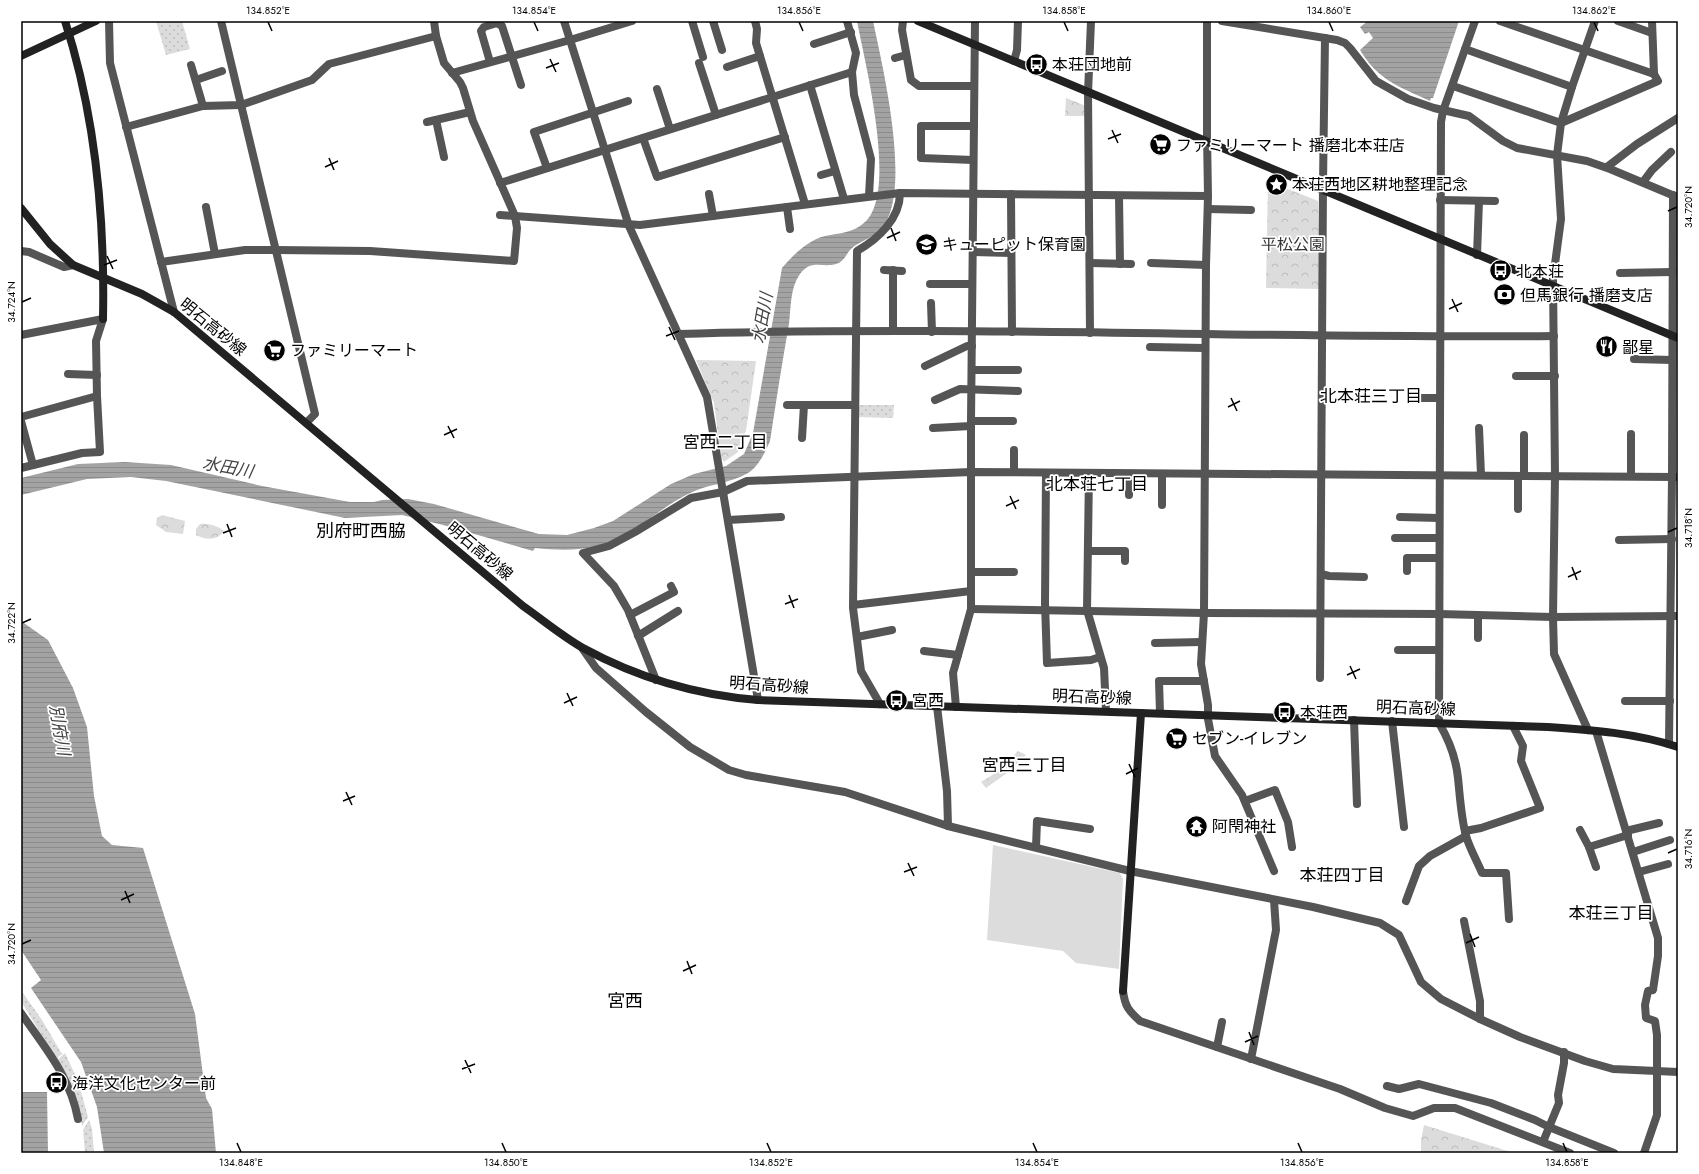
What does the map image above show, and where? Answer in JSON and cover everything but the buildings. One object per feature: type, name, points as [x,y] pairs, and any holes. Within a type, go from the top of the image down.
[{"type":"main road","points":[[65,21],[93,134],[98,174],[104,277],[103,319]]},
{"type":"main road","points":[[21,56],[96,21]]},
{"type":"main road","points":[[920,21],[1088,93],[1675,337]]},
{"type":"main road","name":"明石高砂線","points":[[21,208],[50,244],[73,265],[149,297],[174,312],[523,606],[582,648],[626,669],[656,680],[690,690],[758,700],[1208,714],[1592,730],[1639,737],[1678,747]]},
{"type":"main road","points":[[1123,991],[1141,713]]},
{"type":"street","points":[[109,21],[110,63],[174,312]]},
{"type":"street","points":[[221,21],[315,414],[306,423]]},
{"type":"street","points":[[161,262],[245,250],[370,251],[514,261],[517,228],[515,216],[470,112],[463,88],[444,63],[436,36],[434,21]]},
{"type":"street","points":[[564,21],[629,226],[707,397],[758,700]]},
{"type":"street","points":[[452,73],[632,21]]},
{"type":"street","points":[[692,21],[716,115]]},
{"type":"street","points":[[713,21],[722,50]]},
{"type":"street","points":[[754,21],[757,29],[756,43],[805,204]]},
{"type":"street","points":[[847,21],[856,53],[852,72],[854,95],[871,159],[868,196]]},
{"type":"street","points":[[903,21],[902,30],[911,80],[918,86],[974,86]]},
{"type":"street","points":[[956,707],[953,673],[971,609],[971,390],[975,21]]},
{"type":"street","points":[[1014,61],[1017,50],[1018,21]]},
{"type":"street","points":[[1090,21],[1088,93],[1090,333]]},
{"type":"street","points":[[1207,21],[1208,209],[1205,348],[1204,613],[1201,664],[1208,705],[1208,719],[1215,756],[1245,801],[1274,871]]},
{"type":"street","points":[[1222,21],[1325,38],[1345,43],[1376,81],[1408,99],[1443,110],[1469,116],[1503,141],[1517,148],[1586,161],[1643,182],[1675,196],[1675,337],[1672,360],[1675,477],[1672,539],[1675,556],[1674,686],[1670,701],[1669,744]]},
{"type":"street","points":[[1475,21],[1453,86],[1443,110],[1441,122],[1441,337],[1438,614],[1439,723],[1448,739],[1454,758],[1466,834],[1482,873],[1506,873],[1509,919]]},
{"type":"street","points":[[1500,21],[1654,74]]},
{"type":"street","points":[[1595,21],[1561,123],[1556,155],[1562,219],[1553,285],[1555,376],[1554,654],[1592,730],[1627,833],[1658,938],[1658,956],[1653,990],[1648,991],[1645,1006],[1646,1018],[1655,1021],[1657,1035],[1658,1115],[1644,1153]]},
{"type":"street","points":[[1618,21],[1652,33]]},
{"type":"street","points":[[1453,86],[1561,123],[1658,81],[1654,74],[1652,21]]},
{"type":"street","points":[[490,62],[481,31],[484,27],[497,23],[502,26],[521,85]]},
{"type":"street","points":[[814,44],[851,32]]},
{"type":"street","points":[[126,127],[203,106],[241,106],[312,80],[329,64],[436,36]]},
{"type":"street","points":[[1320,678],[1325,38]]},
{"type":"street","points":[[1465,49],[1572,87]]},
{"type":"street","points":[[895,58],[906,55]]},
{"type":"street","points":[[727,67],[760,56]]},
{"type":"street","points":[[191,65],[203,106]]},
{"type":"street","points":[[196,80],[222,71]]},
{"type":"street","points":[[500,183],[852,72]]},
{"type":"street","points":[[810,85],[844,199]]},
{"type":"street","points":[[658,89],[670,129]]},
{"type":"street","points":[[547,168],[534,132],[628,101]]},
{"type":"street","points":[[426,122],[470,112]]},
{"type":"street","points":[[1607,168],[1637,144],[1678,118]]},
{"type":"street","points":[[436,120],[444,157]]},
{"type":"street","points":[[973,160],[921,158],[922,126],[974,126]]},
{"type":"street","points":[[643,138],[657,177],[785,137]]},
{"type":"street","points":[[442,146],[451,144]]},
{"type":"street","points":[[1643,182],[1652,170],[1671,152]]},
{"type":"street","points":[[821,175],[835,171]]},
{"type":"street","points":[[500,215],[629,226],[900,193],[1208,196]]},
{"type":"street","points":[[880,704],[861,671],[854,605],[857,251],[883,233],[897,208],[900,193]]},
{"type":"street","points":[[709,194],[714,216]]},
{"type":"street","points":[[1011,194],[1012,332]]},
{"type":"street","points":[[1120,196],[1120,264]]},
{"type":"street","points":[[1440,200],[1495,201]]},
{"type":"street","points":[[1477,255],[1479,201]]},
{"type":"street","points":[[787,206],[790,229]]},
{"type":"street","points":[[206,207],[215,254]]},
{"type":"street","points":[[1208,209],[1251,210]]},
{"type":"street","points":[[199,220],[208,219]]},
{"type":"street","points":[[21,251],[29,252],[64,267],[73,265]]},
{"type":"street","points":[[973,252],[1011,253]]},
{"type":"street","points":[[1090,263],[1131,264]]},
{"type":"street","points":[[1151,264],[1206,265]]},
{"type":"street","points":[[884,270],[898,270],[893,331]]},
{"type":"street","points":[[1620,272],[1674,274]]},
{"type":"street","points":[[930,284],[972,284]]},
{"type":"street","points":[[931,302],[932,332]]},
{"type":"street","points":[[21,335],[103,319],[96,341],[100,452],[82,453],[21,468]]},
{"type":"street","points":[[679,334],[766,331],[893,331],[1441,337],[1554,336]]},
{"type":"street","points":[[925,366],[967,346],[972,346]]},
{"type":"street","points":[[1150,347],[1205,348]]},
{"type":"street","points":[[1634,359],[1672,360]]},
{"type":"street","points":[[972,370],[1018,370]]},
{"type":"street","points":[[68,374],[97,374]]},
{"type":"street","points":[[1516,376],[1555,376]]},
{"type":"street","points":[[934,400],[960,389],[1018,390]]},
{"type":"street","points":[[21,417],[97,396]]},
{"type":"street","points":[[1421,398],[1440,398]]},
{"type":"street","points":[[787,405],[855,405]]},
{"type":"street","points":[[802,438],[804,405]]},
{"type":"street","points":[[933,428],[1013,420]]},
{"type":"street","points":[[21,421],[33,465]]},
{"type":"street","points":[[1479,428],[1481,475]]},
{"type":"street","points":[[1631,434],[1631,476]]},
{"type":"street","points":[[1518,509],[1524,435]]},
{"type":"street","points":[[1014,450],[1014,472]]},
{"type":"street","points":[[656,680],[630,615],[614,586],[583,553],[609,546],[691,498],[723,492],[747,481],[971,472],[1204,475],[1675,477]]},
{"type":"street","points":[[1046,473],[1047,663],[1091,660],[1100,657]]},
{"type":"street","points":[[1089,473],[1086,610],[1104,668],[1106,711]]},
{"type":"street","points":[[1129,474],[1129,495]]},
{"type":"street","points":[[1162,474],[1162,505]]},
{"type":"street","points":[[728,520],[781,517]]},
{"type":"street","points":[[1400,517],[1439,518]]},
{"type":"street","points":[[1395,538],[1439,538]]},
{"type":"street","points":[[1619,540],[1672,539]]},
{"type":"street","points":[[1088,551],[1125,550],[1125,561]]},
{"type":"street","points":[[1407,571],[1407,558],[1439,558]]},
{"type":"street","points":[[971,572],[1014,572]]},
{"type":"street","points":[[1321,574],[1329,576],[1364,577]]},
{"type":"street","points":[[630,615],[664,594],[674,592],[671,586]]},
{"type":"street","points":[[854,605],[971,592]]},
{"type":"street","points":[[971,609],[1204,613],[1478,614],[1553,617],[1674,616]]},
{"type":"street","points":[[638,636],[678,611]]},
{"type":"street","points":[[1478,614],[1478,638]]},
{"type":"street","points":[[857,636],[892,630]]},
{"type":"street","points":[[1155,643],[1202,642]]},
{"type":"street","points":[[582,648],[596,668],[646,712],[690,748],[729,770],[746,775],[845,792],[948,826],[1130,871],[1380,923],[1399,935],[1421,982],[1441,999],[1480,1019],[1520,1037],[1613,1069],[1678,1072]]},
{"type":"street","points":[[1398,650],[1439,650]]},
{"type":"street","points":[[924,651],[958,655]]},
{"type":"street","points":[[1160,713],[1159,681],[1204,681]]},
{"type":"street","points":[[1625,701],[1670,701]]},
{"type":"street","points":[[937,706],[947,791],[948,826]]},
{"type":"street","points":[[1354,720],[1357,804]]},
{"type":"street","points":[[1392,721],[1404,827]]},
{"type":"street","points":[[1406,901],[1419,866],[1430,856],[1466,834],[1540,808],[1521,761],[1523,746],[1513,726]]},
{"type":"street","points":[[1245,801],[1276,790],[1288,822],[1292,847]]},
{"type":"street","points":[[1402,809],[1411,809]]},
{"type":"street","points":[[1036,847],[1037,821],[1090,829]]},
{"type":"street","points":[[1590,847],[1659,823]]},
{"type":"street","points":[[1580,830],[1590,847],[1596,867]]},
{"type":"street","points":[[1632,852],[1670,840]]},
{"type":"street","points":[[1639,872],[1668,864]]},
{"type":"street","points":[[1251,1059],[1276,930],[1274,900]]},
{"type":"street","points":[[1464,921],[1480,1001],[1480,1019]]},
{"type":"street","points":[[1123,991],[1124,1003],[1129,1011],[1140,1021],[1340,1089],[1385,1108],[1413,1116],[1434,1108],[1455,1108],[1570,1153]]},
{"type":"street","points":[[21,1013],[62,1071],[76,1108],[78,1119]]},
{"type":"street","points":[[1217,1047],[1222,1022]]},
{"type":"street","points":[[1543,1142],[1559,1102],[1558,1095],[1564,1063],[1564,1052]]},
{"type":"street","points":[[1387,1086],[1399,1089],[1419,1084],[1491,1103],[1614,1153]]},
{"type":"green space","points":[[156,21],[182,21],[190,49],[166,55]]},
{"type":"green space","points":[[1066,98],[1086,106],[1085,116],[1065,116]]},
{"type":"green space","name":"平松公園","points":[[1268,181],[1318,201],[1320,289],[1266,288]]},
{"type":"green space","points":[[696,360],[756,361],[746,431],[738,452],[724,462],[721,457],[714,403]]},
{"type":"green space","points":[[858,405],[894,405],[893,418],[858,417]]},
{"type":"green space","points":[[162,515],[185,521],[183,534],[166,532],[156,525],[157,518]]},
{"type":"green space","points":[[200,524],[213,525],[224,531],[218,537],[207,539],[196,535],[196,529]]},
{"type":"green space","points":[[1018,751],[1026,755],[1007,773],[986,788],[981,782],[997,772]]},
{"type":"green space","points":[[993,845],[1120,873],[1123,879],[1119,969],[1076,963],[1063,951],[987,940]]},
{"type":"green space","points":[[21,990],[42,1020],[62,1054],[56,1059],[21,1001]]},
{"type":"green space","points":[[65,1053],[78,1081],[88,1117],[82,1126],[73,1091],[57,1060]]},
{"type":"green space","points":[[89,1120],[92,1128],[94,1153],[85,1153],[83,1130]]},
{"type":"green space","points":[[1424,1125],[1514,1153],[1421,1153],[1421,1140]]},
{"type":"water","points":[[857,21],[873,21],[883,67],[893,130],[895,162],[895,191],[889,215],[879,231],[854,246],[841,262],[831,265],[813,265],[804,269],[797,279],[794,285],[770,441],[758,463],[752,470],[741,477],[688,494],[621,537],[610,542],[582,549],[559,550],[535,548],[533,551],[443,525],[402,515],[345,518],[166,481],[131,477],[87,479],[21,495],[21,478],[78,464],[125,462],[171,465],[262,486],[350,502],[374,502],[382,500],[408,499],[434,504],[539,534],[567,535],[613,521],[671,484],[694,474],[726,466],[744,454],[753,433],[782,268],[807,244],[819,238],[841,233],[860,226],[865,222],[874,206],[879,184],[879,156],[872,95]]},
{"type":"water","points":[[1368,21],[1459,21],[1433,98],[1431,98],[1430,101],[1390,82],[1374,69],[1367,60],[1360,50],[1373,38],[1369,32],[1365,34],[1360,27]]},
{"type":"water","name":"別府川","points":[[21,621],[48,640],[73,688],[87,727],[94,796],[102,836],[112,845],[143,848],[195,1014],[206,1098],[212,1109],[216,1153],[104,1153],[97,1107],[81,1062],[31,988],[41,980],[21,950]]},
{"type":"water","points":[[21,1092],[47,1092],[48,1153],[21,1153]]},
{"type":"place","name":"本荘団地前","points":[[1037,64]]},
{"type":"place","name":"ファミリーマート 播磨北本荘店","points":[[1160,145]]},
{"type":"place","name":"本荘西地区耕地整理記念","points":[[1277,184]]},
{"type":"place","name":"キューピット保育園","points":[[926,244]]},
{"type":"place","name":"北本荘","points":[[1500,271]]},
{"type":"place","name":"但馬銀行 播磨支店","points":[[1505,295]]},
{"type":"place","name":"鄙星","points":[[1606,347]]},
{"type":"place","name":"ファミリーマート","points":[[274,350]]},
{"type":"place","name":"宮西","points":[[897,700]]},
{"type":"place","name":"本荘西","points":[[1284,712]]},
{"type":"place","name":"セブン-イレブン","points":[[1176,738]]},
{"type":"place","name":"阿閇神社","points":[[1197,826]]},
{"type":"place","name":"海洋文化センター前","points":[[56,1083]]},
{"type":"district","name":"北本荘三丁目","points":[[1371,396]]},
{"type":"district","name":"宮西二丁目","points":[[725,442]]},
{"type":"district","name":"北本荘七丁目","points":[[1097,484]]},
{"type":"district","name":"別府町西脇","points":[[361,531]]},
{"type":"district","name":"宮西三丁目","points":[[1024,765]]},
{"type":"district","name":"本荘四丁目","points":[[1342,875]]},
{"type":"district","name":"本荘三丁目","points":[[1611,913]]},
{"type":"district","name":"宮西","points":[[625,1001]]},
{"type":"water label","name":"水田川","points":[[762,318]]},
{"type":"water label","name":"水田川","points":[[228,467]]}]
